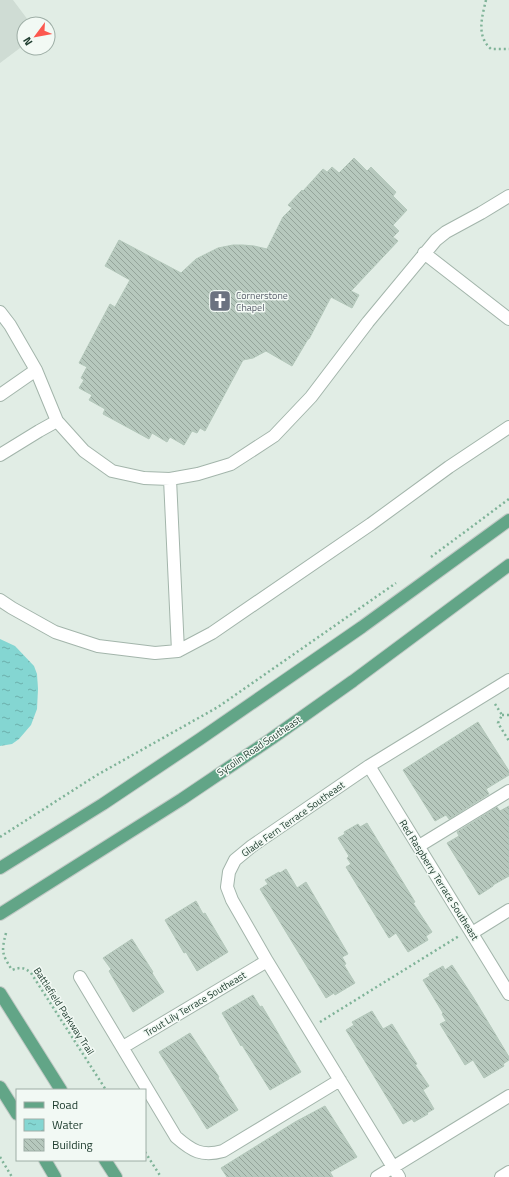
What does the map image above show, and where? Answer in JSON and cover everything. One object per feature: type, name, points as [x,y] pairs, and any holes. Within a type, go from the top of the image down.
[{"type":"main road","points":[[0,868],[103,804],[200,739],[362,627],[509,520]]},
{"type":"main road","name":"Sycolin Road Southeast","points":[[0,914],[182,799],[271,739],[353,681],[509,565]]},
{"type":"main road","points":[[0,993],[60,1089]]},
{"type":"main road","points":[[0,1087],[16,1112]]},
{"type":"main road","points":[[46,1161],[56,1177]]},
{"type":"main road","points":[[106,1161],[116,1177]]},
{"type":"street","points":[[0,312],[10,324],[36,370],[57,421],[84,451],[112,471],[144,478],[170,479],[198,474],[231,464],[274,436],[311,397],[368,322],[436,240],[446,232],[509,196]]},
{"type":"street","points":[[424,253],[509,319]]},
{"type":"street","points":[[0,395],[36,370]]},
{"type":"street","points":[[0,455],[57,421]]},
{"type":"street","points":[[0,600],[55,632],[98,646],[155,653],[178,651],[212,633],[371,524],[449,467],[509,427]]},
{"type":"street","points":[[170,479],[178,651]]},
{"type":"street","name":"Glade Fern Terrace Southeast","points":[[396,1172],[267,962],[232,900],[227,887],[229,872],[235,860],[252,846],[369,766],[509,680]]},
{"type":"street","name":"Red Raspberry Terrace Southeast","points":[[369,766],[509,994]]},
{"type":"street","points":[[419,846],[509,791]]},
{"type":"street","points":[[472,933],[509,910]]},
{"type":"street","name":"Trout Lily Terrace Southeast","points":[[123,1047],[267,962]]},
{"type":"street","points":[[80,978],[176,1137],[187,1147],[199,1153],[214,1153],[223,1151],[233,1146],[340,1080]]},
{"type":"street","points":[[377,1177],[396,1172],[509,1096]]},
{"type":"street","points":[[501,1177],[509,1172]]},
{"type":"path","points":[[486,0],[481,23],[481,35],[491,49],[509,49]]},
{"type":"path","points":[[426,561],[509,499]]},
{"type":"path","points":[[0,837],[97,776],[218,707],[401,580]]},
{"type":"path","points":[[494,702],[502,715]]},
{"type":"path","points":[[502,715],[509,715]]},
{"type":"path","points":[[502,715],[498,723],[509,741]]},
{"type":"path","name":"Battlefield Parkway Trail","points":[[6,933],[2,951],[3,957],[12,970],[20,967],[26,968],[31,973],[105,1089]]},
{"type":"path","points":[[319,1023],[460,936]]},
{"type":"path","points":[[146,1154],[161,1177]]},
{"type":"path","points":[[0,1157],[12,1177]]},
{"type":"shaded area","points":[[0,0],[13,0],[25,16],[16,16],[16,51],[0,63]]},
{"type":"water","points":[[0,639],[15,646],[34,666],[37,674],[38,689],[37,709],[31,725],[19,739],[12,744],[0,746]]},
{"type":"building","name":"Cornerstone Chapel","points":[[354,158],[367,171],[371,167],[396,192],[393,196],[407,210],[393,225],[399,231],[393,237],[398,241],[351,291],[359,295],[352,308],[331,297],[309,339],[292,366],[266,351],[253,358],[243,360],[205,431],[200,428],[197,433],[192,431],[184,445],[170,437],[167,442],[152,433],[149,439],[103,414],[105,409],[89,400],[92,395],[79,388],[84,380],[81,378],[87,367],[79,363],[110,304],[115,307],[130,280],[105,266],[119,240],[181,273],[196,259],[218,248],[243,245],[267,249],[283,217],[292,208],[288,205],[302,190],[303,191],[323,169],[327,172],[332,167],[339,173]]},
{"type":"building","points":[[478,722],[509,771],[509,775],[486,789],[489,794],[449,819],[446,815],[435,821],[403,770]]},
{"type":"building","points":[[509,806],[509,876],[479,895],[447,843],[459,836],[457,832],[497,807],[500,811]]},
{"type":"building","points":[[367,823],[415,902],[413,903],[432,932],[426,936],[428,940],[408,952],[396,933],[389,938],[346,867],[351,864],[347,858],[349,856],[338,838],[345,834],[344,832],[358,824],[360,827]]},
{"type":"building","points":[[286,869],[297,888],[306,882],[348,954],[342,957],[346,964],[344,965],[355,983],[335,995],[334,993],[326,998],[260,889],[268,884],[265,880]]},
{"type":"building","points":[[196,901],[203,914],[205,913],[228,952],[197,971],[186,952],[184,953],[165,920]]},
{"type":"building","points":[[132,939],[164,992],[133,1012],[109,971],[111,969],[103,958]]},
{"type":"building","points":[[452,965],[509,1057],[509,1060],[503,1064],[504,1066],[484,1078],[473,1060],[465,1065],[440,1024],[446,1021],[442,1014],[443,1013],[423,980],[430,976],[429,974],[443,966],[445,970]]},
{"type":"building","points":[[253,995],[260,1007],[262,1006],[301,1072],[270,1090],[242,1045],[241,1046],[222,1013]]},
{"type":"building","points":[[372,1011],[383,1029],[392,1024],[417,1064],[415,1065],[429,1086],[423,1090],[434,1109],[414,1122],[412,1119],[403,1124],[346,1030],[354,1025],[352,1022]]},
{"type":"building","points":[[190,1033],[219,1077],[218,1078],[238,1110],[207,1129],[159,1052]]},
{"type":"building","points":[[325,1106],[357,1157],[330,1172],[333,1177],[227,1177],[221,1168],[295,1122]]},
{"type":"place","name":"Cornerstone Chapel","points":[[220,301]]}]
